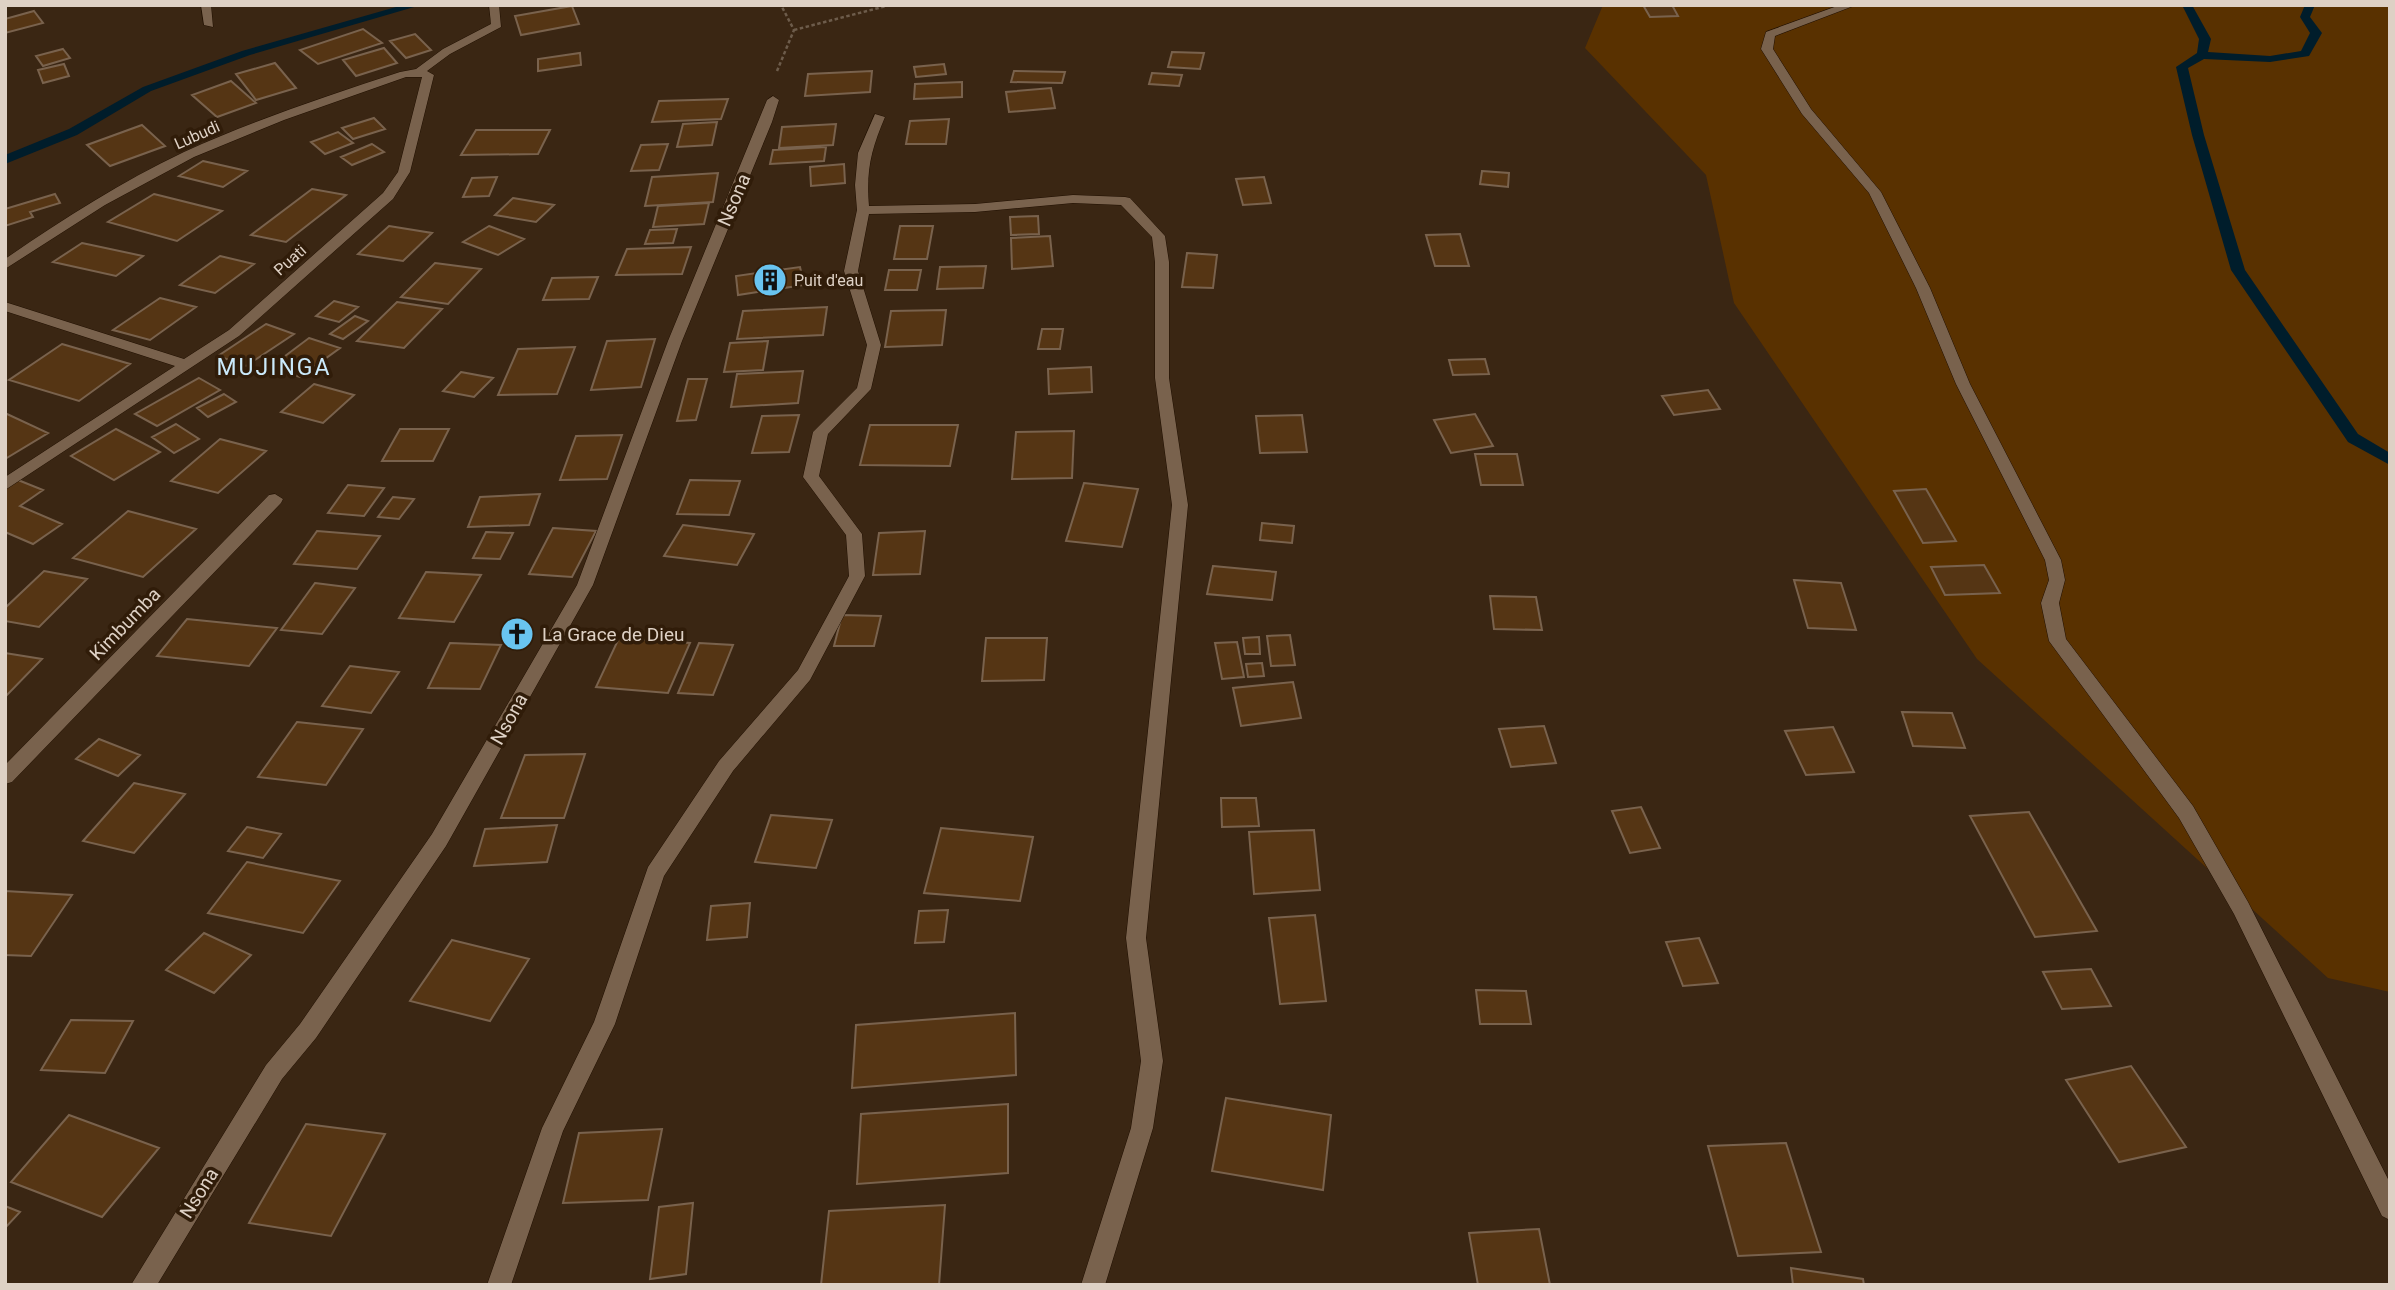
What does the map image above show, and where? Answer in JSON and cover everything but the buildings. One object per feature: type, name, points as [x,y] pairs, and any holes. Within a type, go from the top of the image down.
[{"type":"street","points":[[206,5],[209,26]]},
{"type":"street","points":[[419,72],[433,57],[477,39],[497,25],[494,5]]},
{"type":"street","points":[[1851,5],[1770,34],[1767,49],[1806,111],[1875,192],[1923,288],[1963,384],[2053,560],[2057,580],[2050,603],[2059,641],[2186,812],[2241,908],[2390,1208]]},
{"type":"street","name":"Lubudi","points":[[5,265],[54,230],[161,169],[231,136],[404,74],[419,72]]},
{"type":"street","name":"Puati","points":[[5,485],[234,333],[388,196],[404,172],[415,128],[428,75],[419,72]]},
{"type":"street","name":"Nsona","points":[[142,1285],[274,1072],[308,1031],[439,840],[584,585],[675,341],[773,100]]},
{"type":"street","points":[[499,1285],[553,1128],[604,1024],[655,873],[726,766],[804,675],[857,576],[855,534],[811,477],[821,432],[864,389],[874,345],[851,271],[863,210],[864,153],[880,117]]},
{"type":"street","points":[[863,210],[975,208],[1073,199],[1125,201],[1158,236],[1161,262],[1162,377],[1180,505],[1136,939],[1152,1061],[1142,1128],[1093,1285]]},
{"type":"street","points":[[5,306],[187,365]]},
{"type":"street","name":"Kimbumba","points":[[5,778],[275,499]]},
{"type":"path","points":[[773,100],[772,85],[794,30],[781,5]]},
{"type":"path","points":[[794,30],[890,5]]},
{"type":"shaded area","points":[[1603,5],[2390,5],[2390,992],[2328,978],[1977,659],[1734,303],[1706,175],[1585,48]]},
{"type":"waterway","points":[[5,160],[73,132],[147,89],[246,53],[416,5]]},
{"type":"waterway","points":[[2187,5],[2205,39],[2202,55]]},
{"type":"waterway","points":[[2202,55],[2270,59],[2305,54],[2316,33],[2305,17],[2310,5]]},
{"type":"waterway","points":[[2202,55],[2182,67],[2198,135],[2238,270],[2353,438],[2390,460]]},
{"type":"place","name":"Puit d'eau","points":[[770,280]]},
{"type":"place","name":"La Grace de Dieu","points":[[517,634]]},
{"type":"district","name":"MUJINGA","points":[[274,367]]}]
